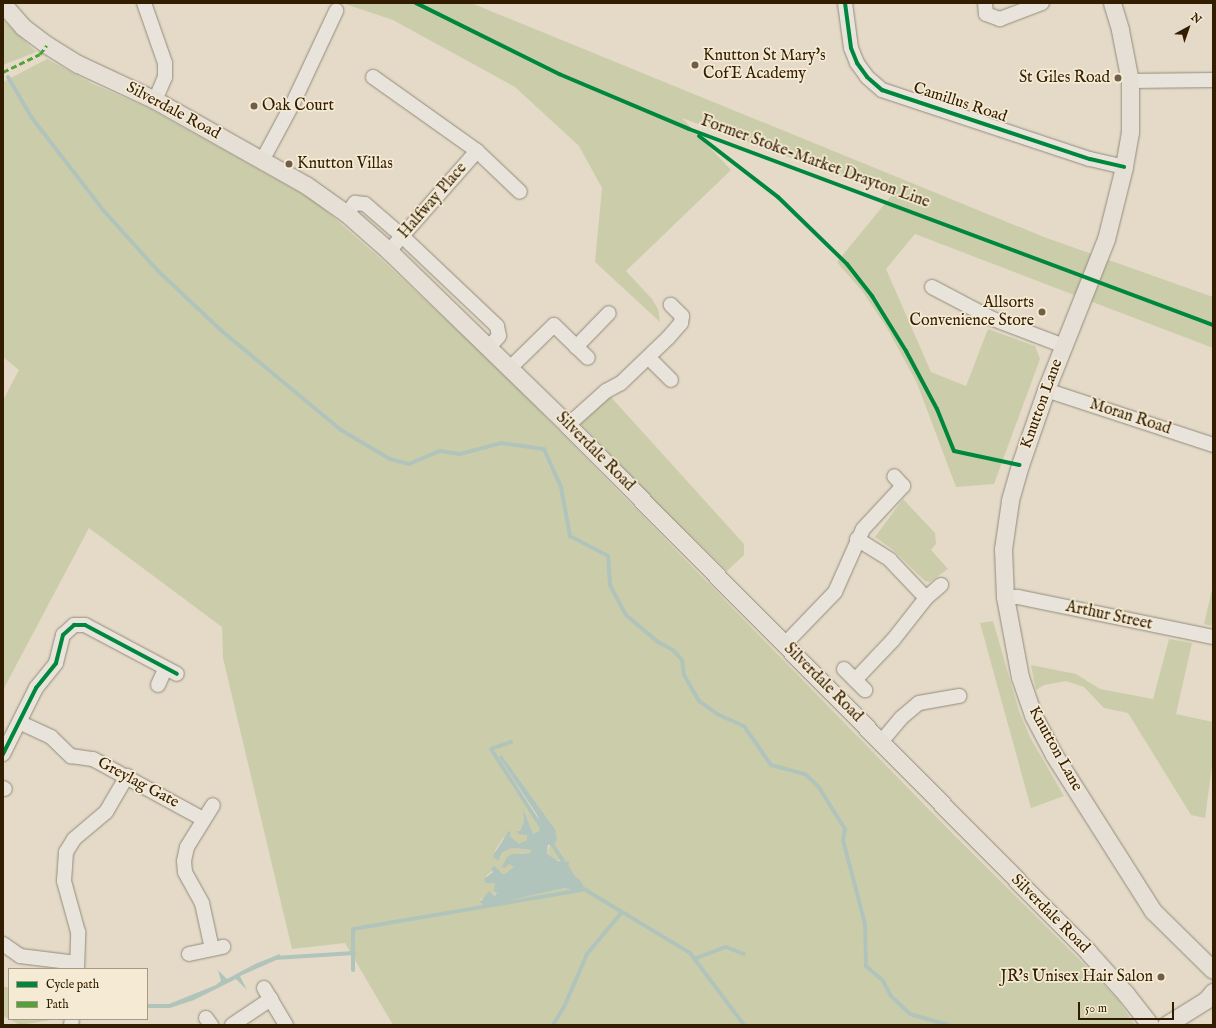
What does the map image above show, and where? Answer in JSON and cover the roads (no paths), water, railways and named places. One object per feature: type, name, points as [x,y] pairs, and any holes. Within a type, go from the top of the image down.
[{"type":"main road","name":"Knutton Lane","points":[[1112,3],[1120,30],[1130,81],[1130,132],[1124,167],[1117,204],[1106,239],[1046,390],[1010,501],[1004,549],[1005,597],[1020,677],[1032,715],[1054,754],[1153,911],[1213,970]]},
{"type":"main road","name":"Silverdale Road","points":[[3,4],[24,27],[51,48],[78,64],[155,100],[263,159],[306,185],[351,208],[389,251],[494,341],[511,367],[1088,952],[1126,994],[1150,1025]]},
{"type":"main road","points":[[1166,1025],[1206,1000],[1213,992]]},
{"type":"street","points":[[144,3],[166,70],[155,100]]},
{"type":"street","name":"Camillus Road","points":[[845,3],[851,48],[857,63],[867,77],[882,90],[1090,159],[1124,167]]},
{"type":"street","points":[[985,3],[986,14],[1000,19],[1042,3]]},
{"type":"street","points":[[263,159],[294,103],[336,11]]},
{"type":"street","name":"Halfway Place","points":[[373,77],[477,151],[520,192]]},
{"type":"street","points":[[1130,81],[1213,80]]},
{"type":"street","name":"Halfway Place","points":[[389,251],[477,151]]},
{"type":"street","name":"Silverdale Road","points":[[351,208],[365,204],[402,236],[498,326],[494,341]]},
{"type":"street","points":[[932,287],[993,319],[1064,346]]},
{"type":"street","points":[[568,425],[649,358],[681,323],[682,316],[671,304]]},
{"type":"street","points":[[576,347],[610,313]]},
{"type":"street","points":[[511,367],[554,324],[588,358]]},
{"type":"street","points":[[649,358],[671,380]]},
{"type":"street","name":"Moran Road","points":[[1046,390],[1213,445]]},
{"type":"street","points":[[785,644],[835,592],[857,539],[870,519],[903,486],[894,476]]},
{"type":"street","points":[[857,539],[890,560],[926,598]]},
{"type":"street","points":[[855,680],[894,640],[926,598],[941,585]]},
{"type":"street","name":"Arthur Street","points":[[1005,597],[1018,597],[1213,637]]},
{"type":"street","points":[[3,754],[21,722],[36,688],[56,663],[63,635],[74,625],[85,625],[171,672],[158,685]]},
{"type":"street","points":[[844,669],[865,690]]},
{"type":"street","points":[[881,742],[919,703],[959,696]]},
{"type":"street","name":"Greylag Gate","points":[[21,722],[51,737],[71,756],[93,758],[203,819]]},
{"type":"street","points":[[3,944],[20,956],[77,966],[78,932],[64,881],[66,852],[74,839],[106,812],[127,776]]},
{"type":"street","points":[[189,954],[218,948],[202,903],[185,872],[184,861],[187,847],[213,805]]},
{"type":"street","points":[[232,1025],[253,1011],[267,994],[286,1025]]},
{"type":"waterway","points":[[8,77],[32,118],[104,211],[158,271],[223,332],[341,430],[390,459],[409,464],[440,451],[460,454],[501,443],[544,449],[561,487],[570,536],[608,556],[610,585],[626,615],[658,642],[673,650],[682,660],[684,675],[699,701],[719,715],[744,726],[771,765],[805,774],[818,786],[845,829],[843,840],[865,924],[866,966],[883,981],[891,996],[910,1014],[948,1025]]},
{"type":"waterway","points":[[511,742],[491,749],[542,828]]},
{"type":"waterway","points":[[550,841],[576,881]]},
{"type":"waterway","points":[[579,886],[690,953],[744,1025]]},
{"type":"waterway","points":[[353,970],[353,929],[582,890]]},
{"type":"waterway","points":[[553,1025],[564,1007],[587,954],[621,913]]},
{"type":"waterway","points":[[694,959],[726,947],[744,954]]},
{"type":"waterway","points":[[275,958],[354,953]]},
{"type":"place","name":"Knutton St Mary's CofE Academy","points":[[695,65]]},
{"type":"place","name":"St Giles Road","points":[[1118,78]]},
{"type":"place","name":"Oak Court","points":[[254,106]]},
{"type":"place","name":"Knutton Villas","points":[[289,164]]},
{"type":"place","name":"Allsorts Convenience Store","points":[[1042,312]]},
{"type":"place","name":"JR's Unisex Hair Salon","points":[[1161,977]]}]
